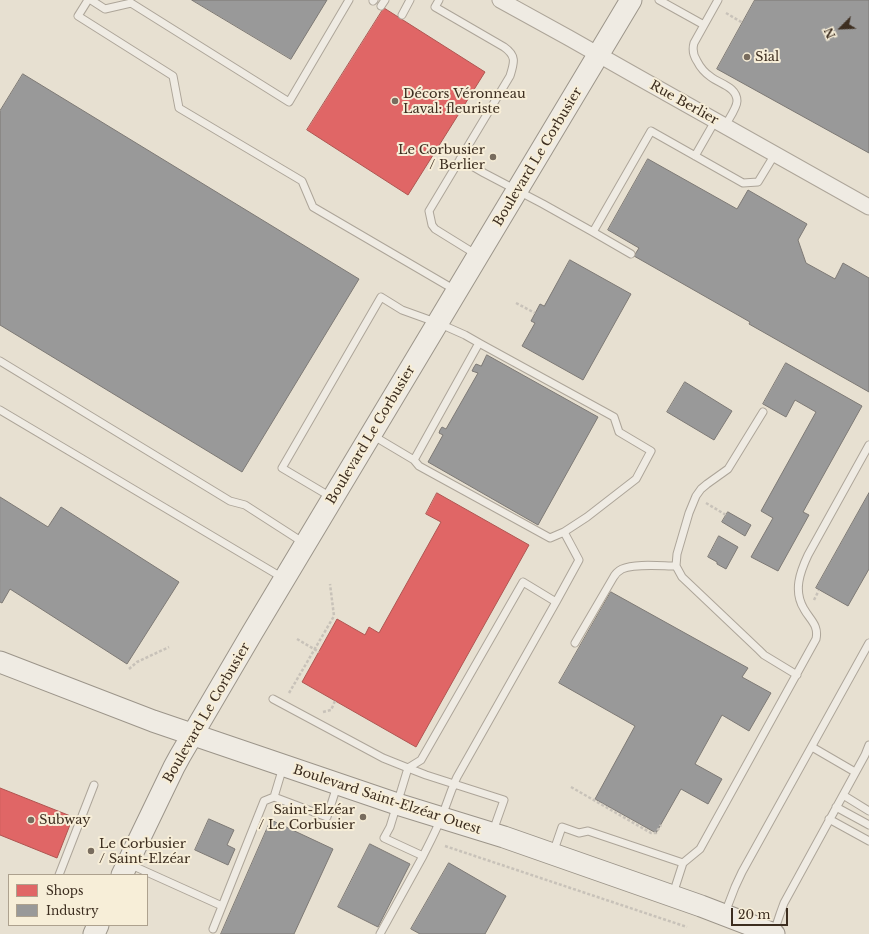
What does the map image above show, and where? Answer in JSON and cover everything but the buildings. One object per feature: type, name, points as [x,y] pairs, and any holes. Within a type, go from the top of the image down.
[{"type":"street","name":"Boulevard Le Corbusier","points":[[125,869],[174,767],[631,0]]},
{"type":"street","name":"Rue Berlier","points":[[507,2],[869,207]]},
{"type":"street","name":"Boulevard Saint-Elzéar Ouest","points":[[0,662],[127,712],[397,804],[504,837],[672,896],[768,933]]},
{"type":"lane","points":[[349,0],[288,102],[131,3],[105,9],[89,0],[78,16],[173,76],[179,108],[302,181],[313,207],[457,292]]},
{"type":"lane","points":[[402,15],[410,0]]},
{"type":"lane","points":[[439,0],[435,7],[509,50],[514,57],[510,76],[429,211],[432,225],[436,229],[478,256]]},
{"type":"lane","points":[[660,0],[704,25]]},
{"type":"lane","points":[[695,156],[720,123],[735,108],[737,103],[737,99],[733,91],[712,78],[704,71],[695,59],[692,49],[718,0]]},
{"type":"lane","points":[[593,232],[651,131],[742,183],[758,182],[775,154]]},
{"type":"lane","points":[[460,160],[543,204],[631,254]]},
{"type":"lane","points":[[333,499],[282,468],[381,297],[402,310],[465,335],[614,417],[619,432],[651,451],[636,479],[587,517],[564,532],[550,538],[419,466],[414,460],[372,434]]},
{"type":"lane","points":[[414,460],[479,343]]},
{"type":"lane","points":[[0,361],[230,501],[246,505],[306,544]]},
{"type":"lane","points":[[0,410],[285,579]]},
{"type":"lane","points":[[763,412],[728,469],[701,489],[696,496],[689,513],[677,554],[676,566],[682,577],[764,655],[797,674]]},
{"type":"lane","points":[[672,896],[683,863],[700,849],[816,639],[817,635],[815,624],[804,609],[798,595],[800,573],[808,554],[869,445]]},
{"type":"lane","points":[[380,934],[431,841],[457,776],[579,560],[564,532]]},
{"type":"lane","points":[[575,644],[613,578],[619,571],[623,568],[636,566],[676,566]]},
{"type":"lane","points":[[422,856],[384,838],[390,827],[408,768],[421,760],[523,582],[556,602]]},
{"type":"lane","points":[[724,915],[742,872],[869,644]]},
{"type":"lane","points":[[273,699],[383,758],[426,775],[504,800],[492,834]]},
{"type":"lane","points":[[768,933],[780,914],[784,903],[869,745]]},
{"type":"lane","points":[[812,747],[855,772]]},
{"type":"lane","points":[[274,797],[284,765]]},
{"type":"lane","points":[[213,929],[264,801],[274,797],[327,817],[338,784]]},
{"type":"lane","points":[[59,874],[94,785]]},
{"type":"lane","points":[[843,795],[869,811]]},
{"type":"lane","points":[[836,807],[869,825]]},
{"type":"lane","points":[[829,819],[869,841]]},
{"type":"lane","points":[[552,854],[562,827],[579,833],[588,831],[683,863]]},
{"type":"lane","points":[[125,869],[138,874]]},
{"type":"lane","points":[[148,878],[222,906]]},
{"type":"path","points":[[736,19],[743,23]]},
{"type":"path","points":[[516,303],[535,314]]},
{"type":"path","points":[[711,506],[726,515]]},
{"type":"path","points":[[296,682],[334,616],[330,584]]},
{"type":"path","points":[[812,603],[819,590]]},
{"type":"path","points":[[297,639],[319,652]]},
{"type":"path","points":[[129,669],[137,662],[168,647]]},
{"type":"path","points":[[321,712],[331,710],[335,701]]},
{"type":"path","points":[[571,787],[651,833],[656,833],[661,825]]},
{"type":"path","name":"Boulevard Saint-Elzéar Ouest","points":[[445,846],[687,927]]},
{"type":"place","name":"Sial","points":[[747,57]]},
{"type":"place","name":"Décors Véronneau Laval: fleuriste","points":[[395,101]]},
{"type":"place","name":"Le Corbusier / Berlier","points":[[493,157]]},
{"type":"place","name":"Saint-Elzéar / Le Corbusier","points":[[363,817]]},
{"type":"place","name":"Subway","points":[[31,820]]},
{"type":"place","name":"Le Corbusier / Saint-Elzéar","points":[[91,851]]}]
